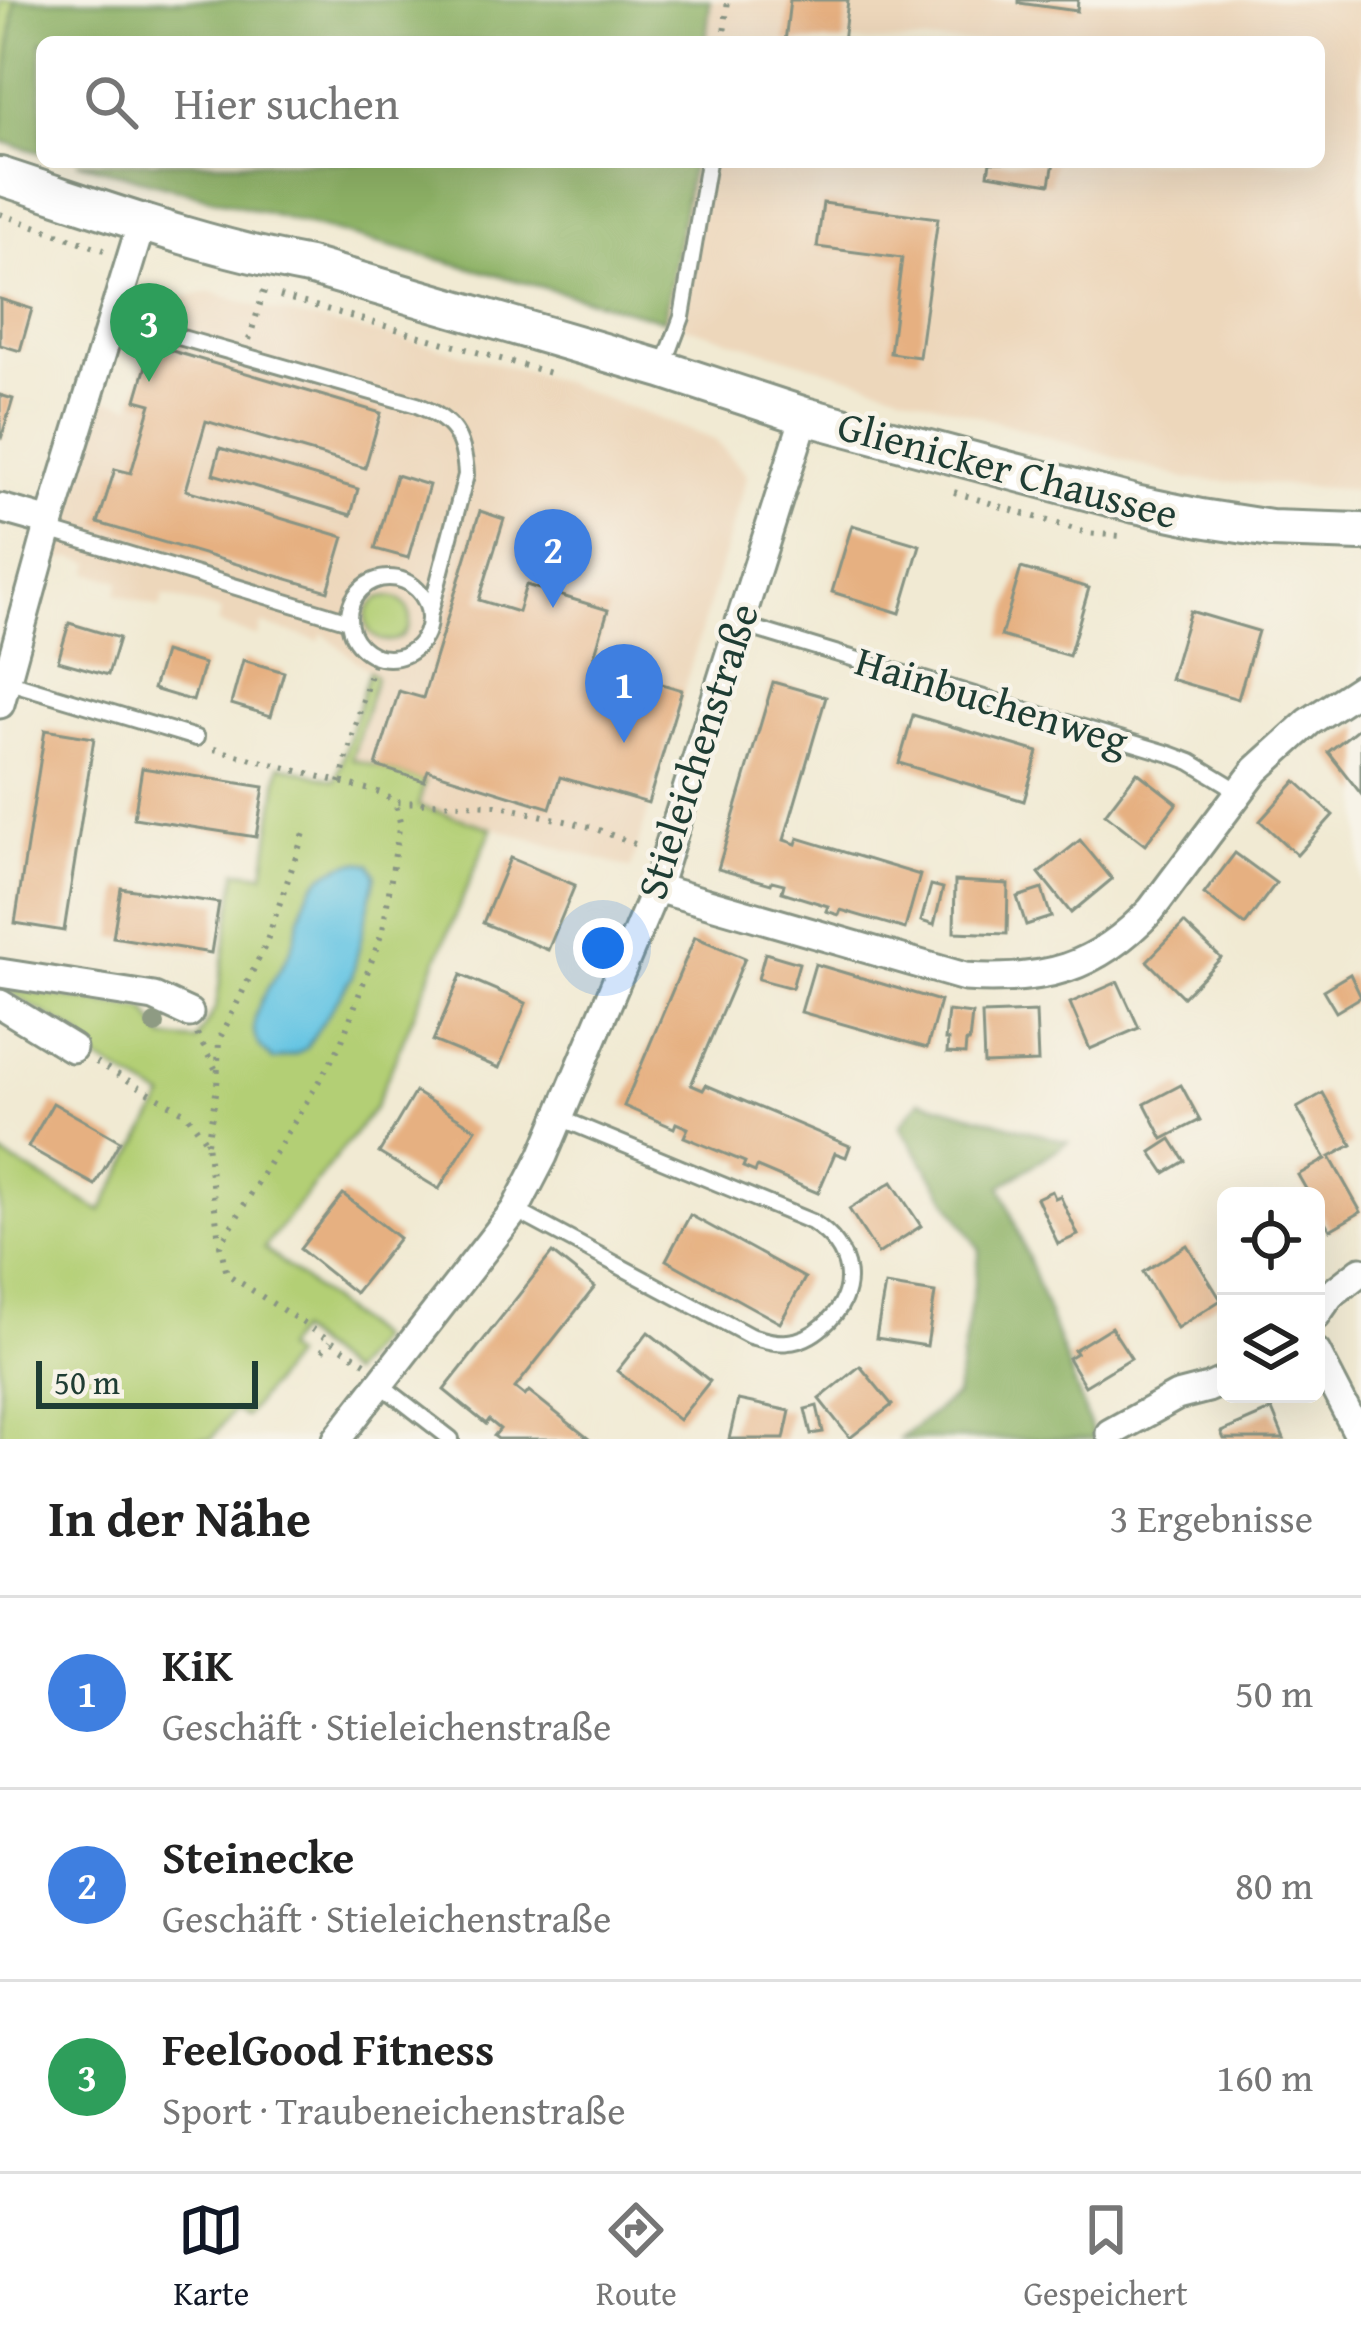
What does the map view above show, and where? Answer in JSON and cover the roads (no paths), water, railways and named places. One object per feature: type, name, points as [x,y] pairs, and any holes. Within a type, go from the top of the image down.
[{"type":"main road","name":"Glienicker Chaussee","points":[[0,176],[142,223],[263,258],[310,266],[805,416],[1135,504],[1271,529],[1361,532]]},
{"type":"street","points":[[2,693],[142,223]]},
{"type":"street","name":"Stieleichenstraße","points":[[337,1439],[515,1210],[560,1118],[667,857],[805,416]]},
{"type":"street","points":[[0,508],[49,526]]},
{"type":"street","points":[[656,888],[965,977],[1009,980],[1037,976],[1082,962],[1110,948],[1134,928],[1256,770],[1291,738],[1361,688]]},
{"type":"street","points":[[0,973],[154,997],[190,1013]]},
{"type":"street","points":[[0,1004],[73,1048]]},
{"type":"street","points":[[1325,1302],[1361,1270]]},
{"type":"street","points":[[1325,1369],[1361,1439]]},
{"type":"street","points":[[1110,1433],[1177,1396],[1217,1384]]},
{"type":"lane","points":[[662,369],[682,317],[707,168]]},
{"type":"lane","points":[[115,312],[154,330],[440,415],[458,434],[466,475],[424,638],[397,658],[375,656],[357,642],[349,621],[350,609],[362,590],[393,578],[414,587],[429,617]]},
{"type":"lane","points":[[49,526],[349,621]]},
{"type":"lane","name":"Hainbuchenweg","points":[[738,624],[1170,754],[1239,791]]},
{"type":"lane","points":[[2,693],[196,738]]},
{"type":"lane","points":[[515,1210],[750,1336],[770,1342],[813,1335],[843,1301],[848,1269],[829,1232],[560,1118]]},
{"type":"lane","points":[[383,1380],[451,1439]]},
{"type":"water","points":[[359,862],[370,864],[376,874],[352,977],[306,1048],[273,1060],[256,1038],[258,1009],[290,952],[311,889],[332,870]]},
{"type":"place","name":"FeelGood Fitness","points":[[149,382]]},
{"type":"place","name":"Steinecke","points":[[553,608]]},
{"type":"place","name":"KiK","points":[[624,743]]}]
